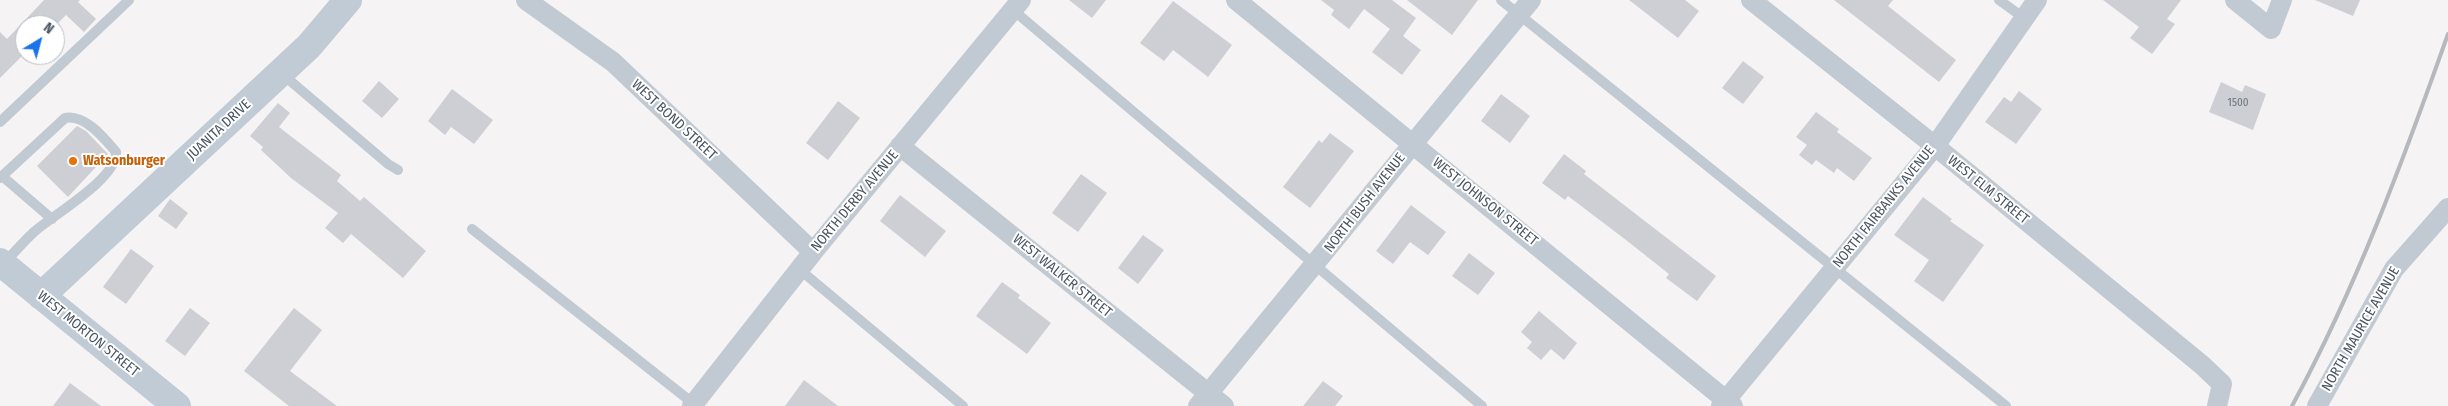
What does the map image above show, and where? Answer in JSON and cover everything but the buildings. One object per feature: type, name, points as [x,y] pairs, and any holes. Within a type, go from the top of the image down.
[{"type":"street","name":"JUANITA DRIVE","points":[[41,296],[309,46],[348,0]]},
{"type":"street","name":"WEST BOND STREET","points":[[526,0],[613,62],[813,252]]},
{"type":"street","name":"WEST JOHNSON STREET","points":[[1236,0],[1413,143],[1726,404]]},
{"type":"street","name":"WEST ELM STREET","points":[[1751,0],[1935,146],[2222,384],[2216,406]]},
{"type":"street","name":"NORTH FAIRBANKS AVENUE","points":[[1726,404],[1835,267],[1935,146],[2037,0]]},
{"type":"street","points":[[2235,0],[2271,29],[2282,0]]},
{"type":"street","name":"NORTH DERBY AVENUE","points":[[695,405],[799,269],[1017,5]]},
{"type":"street","name":"NORTH BUSH AVENUE","points":[[1203,400],[1315,266],[1525,7]]},
{"type":"street","name":"WEST WALKER STREET","points":[[900,146],[1203,400],[1224,406]]},
{"type":"street","name":"NORTH MAURICE AVENUE","points":[[2316,406],[2394,269],[2448,208]]},
{"type":"street","name":"WEST MORTON STREET","points":[[1,265],[177,406]]},
{"type":"lane","points":[[0,122],[129,0]]},
{"type":"lane","points":[[1501,0],[1525,7],[1835,267],[2006,406]]},
{"type":"lane","points":[[1999,0],[2024,18]]},
{"type":"lane","points":[[1017,5],[1315,266],[1482,406]]},
{"type":"lane","points":[[280,73],[388,164],[398,170]]},
{"type":"lane","points":[[1,265],[34,232],[52,219],[104,177],[117,157],[116,152],[109,144],[81,119],[73,116],[60,121],[1,177],[52,219]]},
{"type":"lane","points":[[472,229],[695,405]]},
{"type":"lane","points":[[799,269],[963,406]]},
{"type":"railway","points":[[2292,406],[2358,270],[2414,129],[2448,34]]},
{"type":"place","name":"Watsonburger","points":[[73,161]]}]
